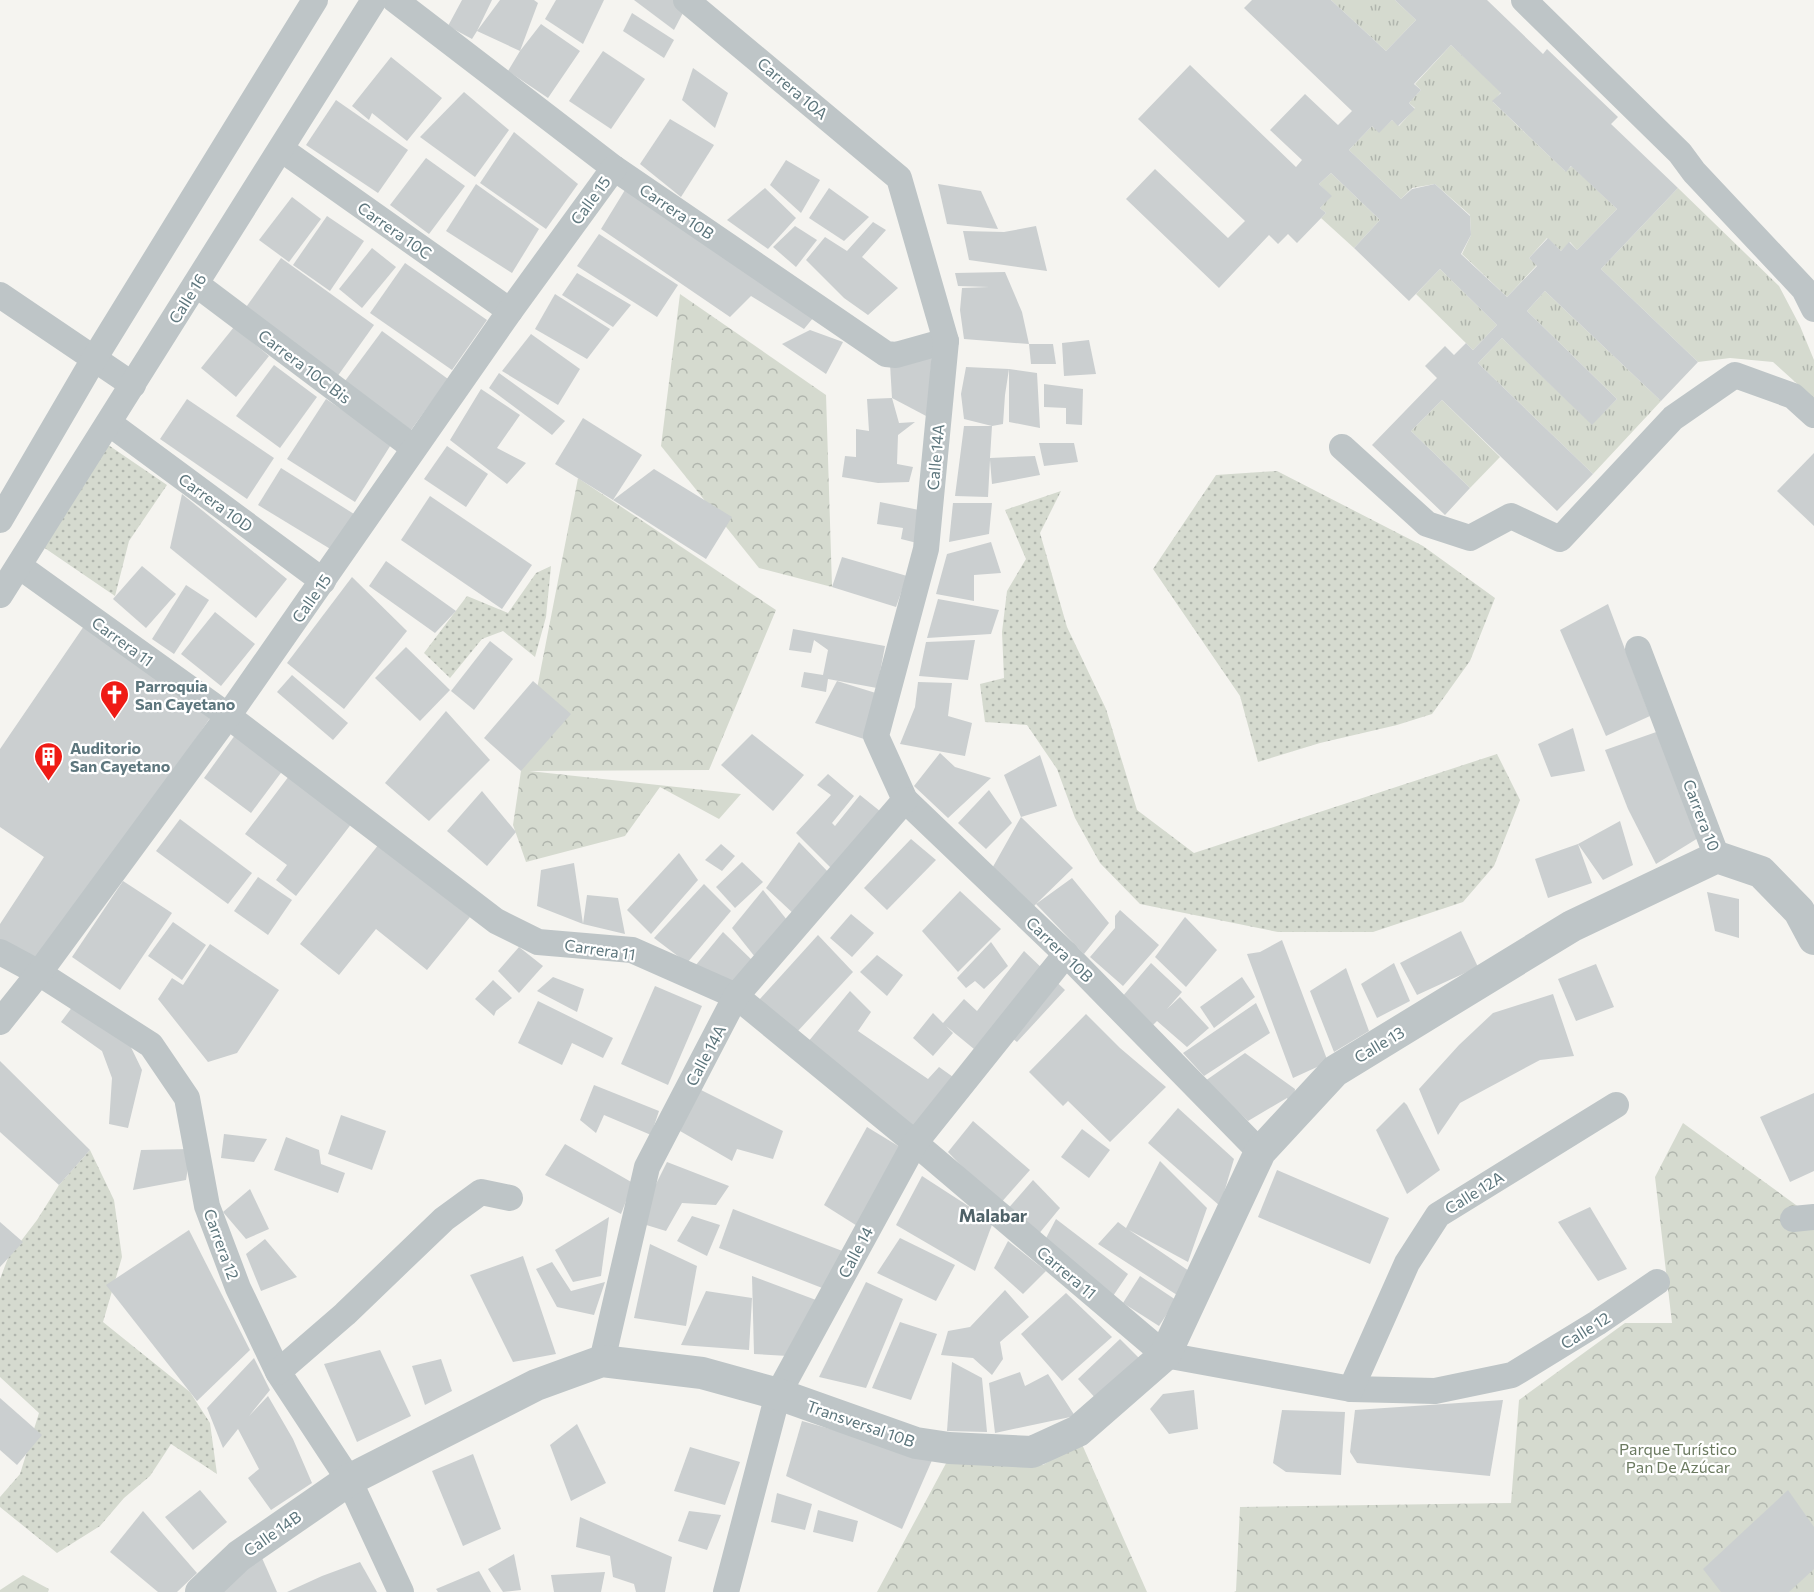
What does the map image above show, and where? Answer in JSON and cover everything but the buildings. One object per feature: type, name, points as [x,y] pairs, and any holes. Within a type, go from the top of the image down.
[{"type":"street","points":[[0,520],[94,359],[315,0]]},
{"type":"street","name":"Calle 16","points":[[0,595],[374,0]]},
{"type":"street","name":"Carrera 10B","points":[[395,0],[614,168],[886,354],[896,355],[946,341]]},
{"type":"street","name":"Carrera 10A","points":[[686,0],[899,178]]},
{"type":"street","points":[[1524,0],[1680,153],[1694,172],[1804,289],[1814,309]]},
{"type":"street","name":"Carrera 10C","points":[[281,149],[510,310]]},
{"type":"street","name":"Calle 15","points":[[0,1022],[39,973],[228,716],[510,310],[614,168]]},
{"type":"street","name":"Calle 14A","points":[[876,736],[926,549],[946,341],[899,178]]},
{"type":"street","name":"Carrera 10C Bis","points":[[196,284],[414,448]]},
{"type":"street","points":[[0,295],[133,385]]},
{"type":"street","points":[[1342,447],[1427,524],[1470,538],[1511,516],[1560,538],[1673,418],[1735,375],[1793,396],[1814,416]]},
{"type":"street","name":"Carrera 10D","points":[[109,423],[323,581]]},
{"type":"street","name":"Carrera 11","points":[[19,566],[228,716],[496,921],[538,942],[632,950],[735,996],[915,1143],[1165,1355]]},
{"type":"street","name":"Carrera 10","points":[[1638,649],[1717,857],[1761,872],[1800,911],[1814,939]]},
{"type":"street","name":"Carrera 10B","points":[[876,736],[905,800],[1066,954],[1260,1152]]},
{"type":"street","name":"Calle 14A","points":[[602,1361],[647,1167],[735,996],[905,800]]},
{"type":"street","name":"Calle 13","points":[[1165,1355],[1260,1152],[1335,1071],[1572,926],[1717,857]]},
{"type":"street","name":"Carrera 12","points":[[0,952],[39,973],[151,1046],[187,1098],[207,1206],[238,1288],[278,1372],[349,1480],[401,1592]]},
{"type":"street","name":"Calle 14","points":[[726,1592],[778,1394],[915,1143],[1066,954]]},
{"type":"street","name":"Calle 12A","points":[[1351,1389],[1407,1263],[1438,1215],[1616,1105]]},
{"type":"street","points":[[278,1372],[345,1314],[444,1219],[481,1192],[510,1198]]},
{"type":"street","name":"Calle 12","points":[[1351,1389],[1435,1391],[1512,1375],[1597,1323],[1657,1282]]},
{"type":"street","points":[[1165,1355],[1351,1389]]},
{"type":"street","name":"Transversal 10B","points":[[349,1480],[536,1385],[602,1361],[702,1372],[778,1394],[916,1443],[949,1448],[1032,1452],[1078,1431],[1165,1355]]},
{"type":"street","name":"Calle 14B","points":[[201,1592],[239,1557],[349,1480]]},
{"type":"green space","points":[[1331,0],[1395,0],[1416,20],[1386,51]]},
{"type":"green space","points":[[1451,45],[1501,92],[1493,102],[1565,171],[1572,166],[1617,209],[1577,250],[1570,242],[1561,251],[1547,238],[1529,258],[1537,265],[1507,297],[1462,254],[1471,235],[1470,215],[1435,184],[1412,188],[1401,199],[1349,150],[1372,126],[1379,132],[1392,120],[1399,126],[1415,108],[1409,103],[1421,90],[1415,84]]},
{"type":"green space","points":[[1331,173],[1380,220],[1354,248],[1321,218],[1326,213],[1320,208],[1331,196],[1319,184]]},
{"type":"green space","points":[[1678,188],[1779,286],[1800,326],[1814,360],[1814,399],[1773,362],[1730,358],[1698,362],[1601,269]]},
{"type":"green space","points":[[1440,269],[1497,325],[1473,350],[1416,294]]},
{"type":"green space","points":[[1545,291],[1661,401],[1593,474],[1478,363],[1502,338],[1592,424],[1617,399],[1527,311]]},
{"type":"green space","points":[[680,294],[826,395],[832,587],[759,568],[661,446]]},
{"type":"green space","points":[[1442,400],[1500,457],[1470,488],[1411,431]]},
{"type":"green space","points":[[98,438],[167,485],[129,541],[115,596],[30,538]]},
{"type":"green space","points":[[1277,471],[1423,546],[1495,598],[1470,661],[1432,714],[1397,725],[1320,743],[1258,762],[1240,696],[1153,569],[1216,475]]},
{"type":"green space","points":[[578,478],[776,610],[709,770],[529,771],[741,794],[719,819],[660,787],[625,836],[526,862],[513,825],[521,771]]},
{"type":"green space","points":[[1061,491],[1040,533],[1067,627],[1106,709],[1137,810],[1194,853],[1497,754],[1520,800],[1494,866],[1463,902],[1373,932],[1278,932],[1140,904],[1100,863],[1075,818],[1057,769],[1027,725],[985,722],[980,684],[1004,678],[1002,632],[1007,591],[1026,559],[1005,510]]},
{"type":"green space","points":[[551,566],[546,617],[535,657],[503,631],[482,639],[450,678],[424,653],[467,596],[508,613],[536,573]]},
{"type":"green space","name":"Parque Turístico Pan De Azúcar","points":[[1683,1123],[1814,1218],[1814,1592],[1234,1592],[1236,1591],[1240,1507],[1511,1503],[1519,1400],[1625,1323],[1672,1323],[1655,1177]]},
{"type":"green space","points":[[90,1150],[114,1200],[122,1257],[103,1322],[190,1392],[210,1423],[217,1474],[171,1444],[150,1476],[124,1498],[100,1526],[57,1553],[0,1507],[0,1497],[20,1474],[39,1413],[0,1377],[0,1279],[8,1258],[37,1220],[59,1185]]},
{"type":"green space","points":[[1081,1442],[1147,1592],[877,1592],[951,1454],[1043,1465]]},
{"type":"green space","points":[[23,1575],[49,1589],[48,1592],[0,1592]]},
{"type":"place","name":"Parroquia San Cayetano","points":[[114,720]]},
{"type":"place","name":"Auditorio San Cayetano","points":[[49,782]]},
{"type":"district","name":"Malabar","points":[[993,1215]]}]
